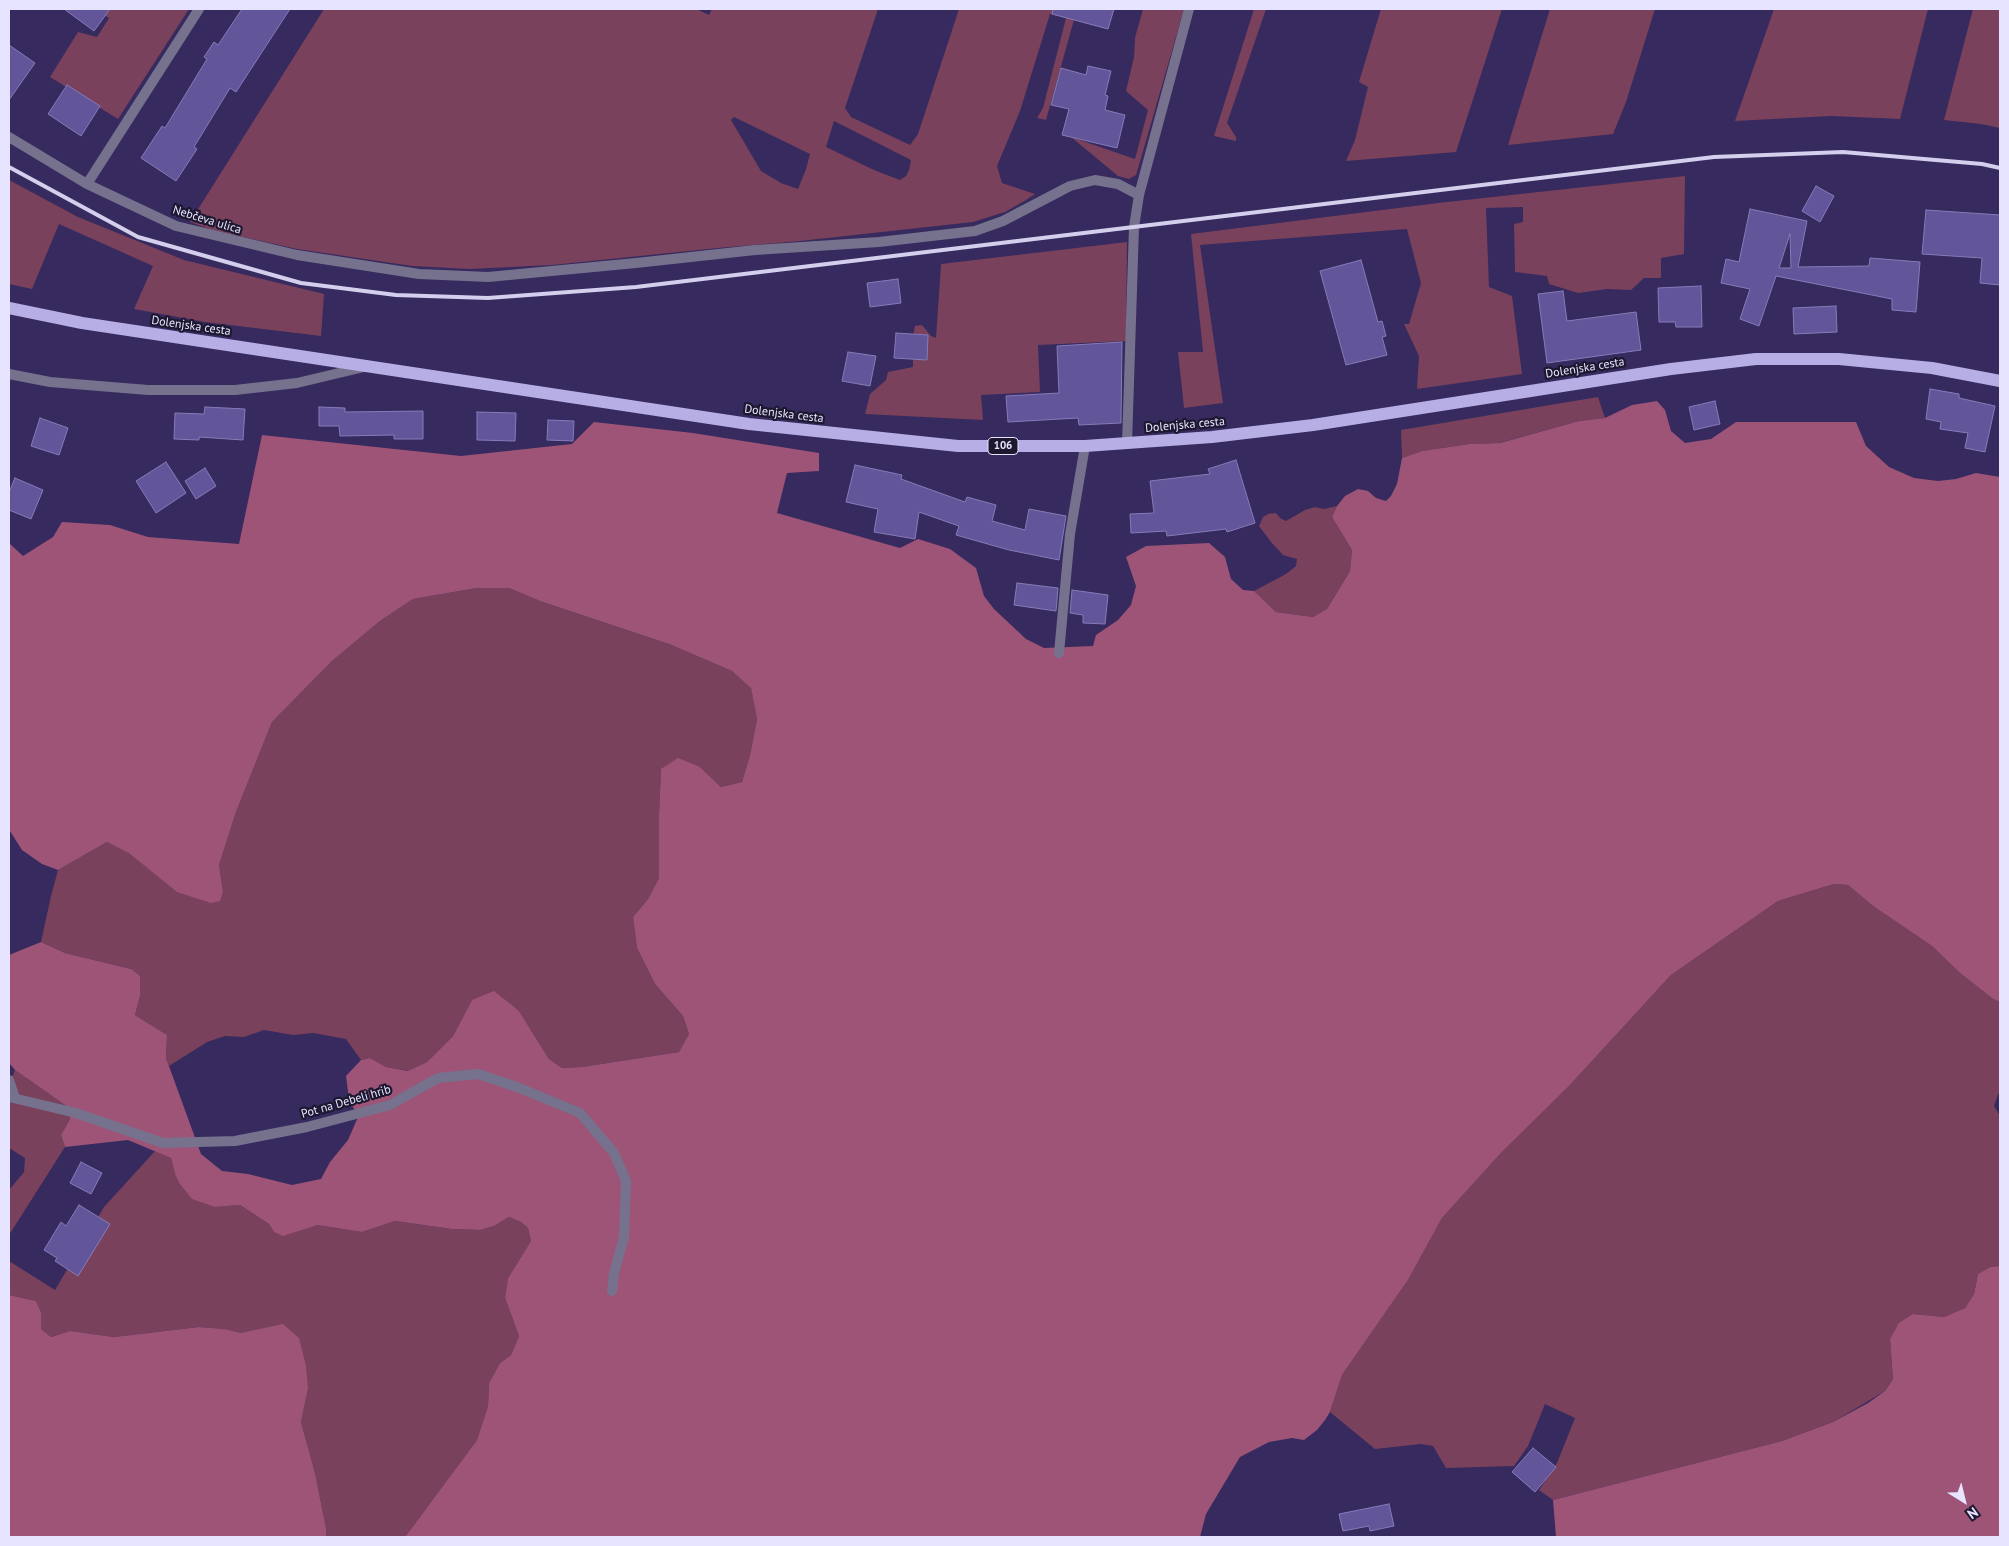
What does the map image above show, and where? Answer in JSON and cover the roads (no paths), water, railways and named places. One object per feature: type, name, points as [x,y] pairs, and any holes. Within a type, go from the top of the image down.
[{"type":"main road","name":"Dolenjska cesta","points":[[9,308],[82,323],[749,424],[958,446],[1085,446],[1127,444],[1313,425],[1661,370],[1756,359],[1839,359],[1932,368],[2000,381]]},
{"type":"street","points":[[87,184],[199,9]]},
{"type":"street","points":[[1127,444],[1134,227],[1138,195],[1189,9]]},
{"type":"street","name":"Nebčeva ulica","points":[[9,137],[87,184],[176,226],[297,256],[419,274],[488,277],[755,250],[879,242],[974,231],[1003,221],[1070,186],[1095,180],[1118,184],[1138,195]]},
{"type":"street","name":"Dolenjska cesta","points":[[9,374],[50,382],[148,390],[234,390],[297,383],[370,366]]},
{"type":"street","points":[[1059,653],[1070,534],[1085,446]]},
{"type":"street","name":"Pot na Debeli hrib","points":[[12,1098],[76,1113],[163,1143],[235,1141],[307,1127],[390,1105],[438,1078],[478,1074],[517,1087],[580,1113],[614,1152],[626,1182],[624,1237],[614,1273],[612,1291]]},
{"type":"street","points":[[9,1080],[12,1098]]},
{"type":"railway","points":[[9,167],[138,237],[301,283],[396,295],[488,298],[636,287],[1714,157],[1843,152],[1982,164],[2000,168]]}]
